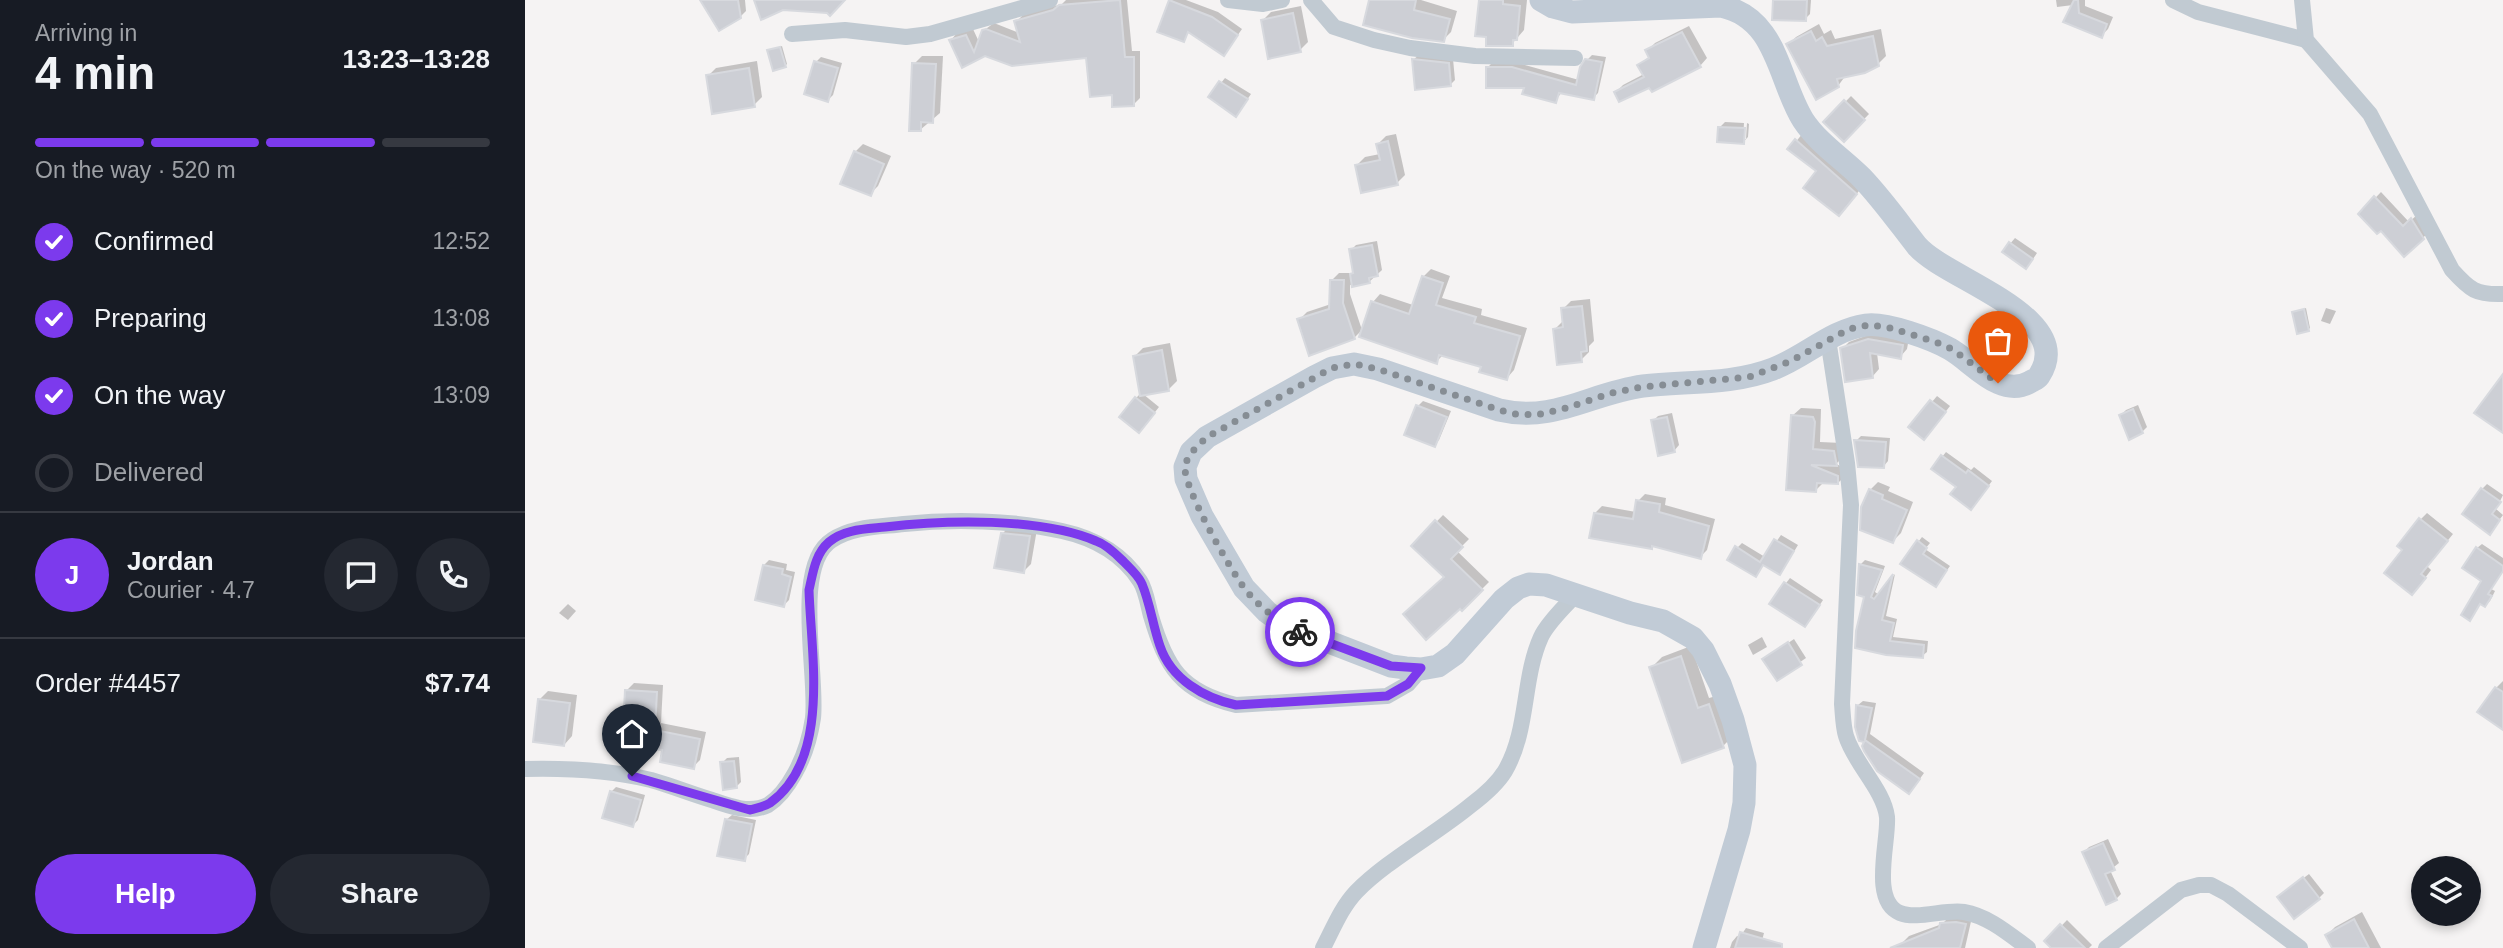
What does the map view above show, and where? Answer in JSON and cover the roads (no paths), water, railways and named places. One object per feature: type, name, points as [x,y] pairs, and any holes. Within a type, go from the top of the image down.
[{"type":"main road","points":[[1541,0],[1553,7],[1572,12],[1721,6],[1736,9],[1748,18],[1774,50],[1804,121],[1879,197],[1920,249],[1936,262],[2027,317],[2043,338],[2045,358],[2038,377],[2024,386],[2008,387],[1998,383],[1952,349],[1936,342],[1887,327],[1869,325],[1849,329],[1791,361],[1749,377],[1641,387],[1536,415],[1499,410],[1378,369],[1354,364],[1332,368],[1314,377],[1207,437],[1191,452],[1185,467],[1186,479],[1202,516],[1244,588],[1267,612],[1300,632],[1391,666],[1438,666],[1455,654],[1504,599],[1518,588],[1529,584],[1546,585],[1663,621],[1693,638],[1703,650],[1720,684],[1745,765],[1744,803],[1739,830],[1704,948]]},
{"type":"street","points":[[792,34],[845,30],[906,37],[930,34],[1050,0]]},
{"type":"street","points":[[1228,0],[1263,4],[1282,0]]},
{"type":"street","points":[[1311,0],[1334,27],[1410,48],[1475,56],[1575,58]]},
{"type":"street","points":[[2173,0],[2198,12],[2306,40],[2370,114],[2452,270],[2466,286],[2482,295],[2503,294]]},
{"type":"street","points":[[2302,0],[2306,40]]},
{"type":"street","points":[[1828,339],[1851,505],[1842,704],[1846,736],[1887,816],[1883,883],[1889,904],[1899,912],[1908,914],[1962,911],[2000,927],[2028,948]]},
{"type":"street","points":[[525,769],[612,772],[651,780],[750,810],[769,804],[789,784],[806,754],[813,717],[809,590],[817,557],[830,541],[849,531],[933,521],[1010,524],[1061,530],[1098,541],[1120,558],[1142,582],[1161,649],[1172,669],[1189,685],[1213,700],[1236,705],[1387,696],[1408,684],[1421,668]]},
{"type":"street","points":[[1324,948],[1345,905],[1356,892],[1455,819],[1483,796],[1504,772],[1518,742],[1534,654],[1543,634],[1575,595]]},
{"type":"street","points":[[2106,948],[2181,890],[2199,885],[2211,886],[2228,894],[2300,948]]}]
